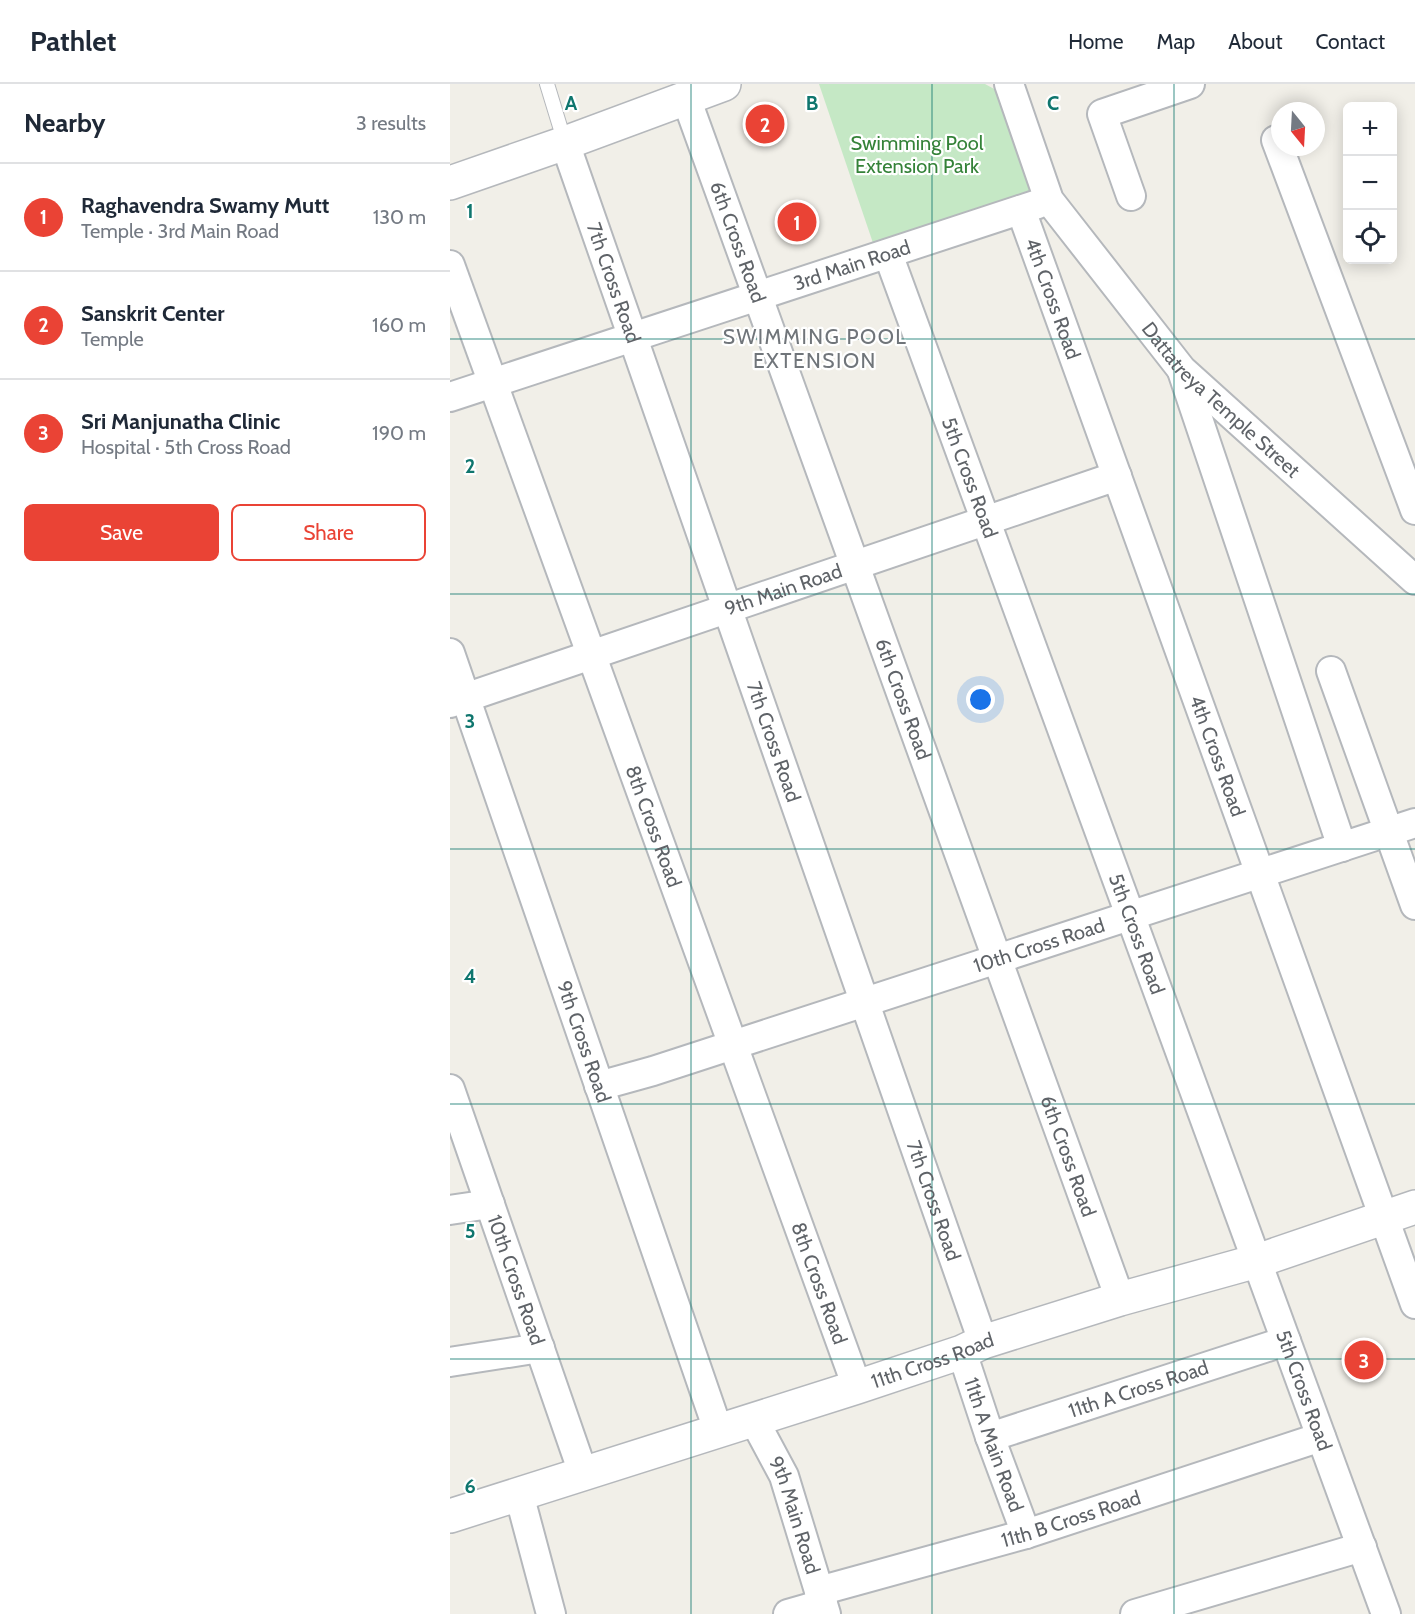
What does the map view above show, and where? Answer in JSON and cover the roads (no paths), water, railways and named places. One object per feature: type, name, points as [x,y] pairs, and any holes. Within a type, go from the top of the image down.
[{"type":"street","points":[[450,183],[724,84]]},
{"type":"street","name":"Dattatreya Temple Street","points":[[1009,84],[1049,200],[1182,370],[1415,580]]},
{"type":"street","points":[[1131,196],[1102,114],[1190,84]]},
{"type":"street","name":"6th Cross Road","points":[[686,98],[1120,1299]]},
{"type":"street","name":"7th Cross Road","points":[[566,143],[865,1002],[973,1347]]},
{"type":"street","points":[[1282,156],[1415,510]]},
{"type":"street","name":"3rd Main Road","points":[[450,398],[1049,200]]},
{"type":"street","name":"4th Cross Road","points":[[1021,210],[1415,1304]]},
{"type":"street","name":"5th Cross Road","points":[[888,254],[1386,1614]]},
{"type":"street","name":"8th Cross Road","points":[[450,265],[857,1388]]},
{"type":"street","points":[[1182,370],[1342,847]]},
{"type":"street","name":"9th Main Road","points":[[458,700],[1117,476]]},
{"type":"street","name":"9th Cross Road","points":[[450,653],[458,700],[599,1086],[718,1430]]},
{"type":"street","points":[[1331,671],[1402,827],[1415,905]]},
{"type":"street","name":"10th Cross Road","points":[[599,1086],[733,1045],[1402,827]]},
{"type":"street","name":"10th Cross Road","points":[[450,1089],[583,1473]]},
{"type":"street","points":[[450,1210],[490,1204]]},
{"type":"street","name":"11th Cross Road","points":[[450,1516],[857,1388],[1120,1299],[1257,1261],[1415,1207]]},
{"type":"street","name":"11th A Cross Road","points":[[990,1437],[1286,1341]]},
{"type":"street","name":"11th A Main Road","points":[[973,1347],[990,1437],[1026,1534]]},
{"type":"street","points":[[450,1362],[540,1348]]},
{"type":"street","name":"9th Main Road","points":[[754,1420],[784,1476],[823,1603]]},
{"type":"street","name":"11th B Cross Road","points":[[789,1614],[1322,1437]]},
{"type":"street","points":[[519,1494],[551,1614]]},
{"type":"street","points":[[1135,1614],[1362,1547]]},
{"type":"lane","points":[[547,84],[566,143]]},
{"type":"place","name":"Sanskrit Center","points":[[765,124]]},
{"type":"place","name":"Raghavendra Swamy Mutt","points":[[797,222]]},
{"type":"place","name":"Sri Manjunatha Clinic","points":[[1364,1360]]},
{"type":"district","name":"SWIMMING POOL EXTENSION","points":[[815,348]]},
{"type":"park label","name":"Swimming Pool Extension Park","points":[[917,154]]}]
